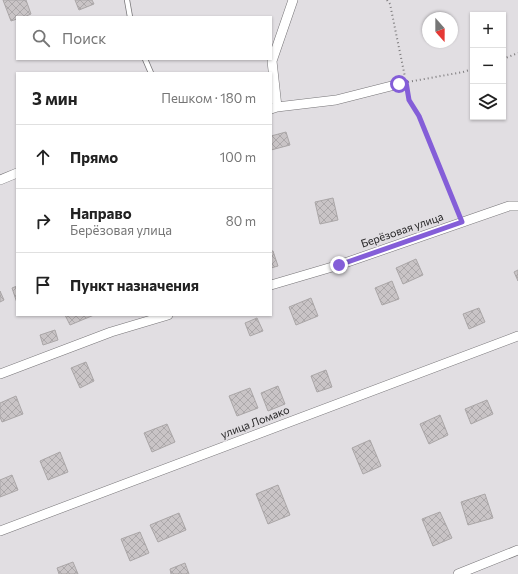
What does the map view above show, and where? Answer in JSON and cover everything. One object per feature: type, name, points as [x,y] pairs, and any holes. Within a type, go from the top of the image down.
[{"type":"street","points":[[293,0],[272,61],[274,108],[336,100],[402,83]]},
{"type":"street","points":[[0,180],[16,173]]},
{"type":"street","name":"Берёзовая улица","points":[[272,285],[339,265],[509,206],[518,206]]},
{"type":"street","points":[[0,374],[111,332],[165,316]]},
{"type":"street","name":"улица Ломако","points":[[0,531],[518,336]]},
{"type":"street","points":[[458,574],[518,550]]},
{"type":"lane","points":[[127,0],[130,16]]},
{"type":"lane","points":[[145,60],[150,72]]},
{"type":"path","points":[[387,0],[390,4],[402,83],[409,100],[419,116],[462,222]]},
{"type":"path","points":[[506,58],[518,53]]},
{"type":"path","points":[[402,83],[470,70]]},
{"type":"building","points":[[3,0],[26,0],[31,14],[26,16],[16,16],[16,19],[11,21]]},
{"type":"building","points":[[75,0],[92,0],[94,4],[79,10]]},
{"type":"building","points":[[286,132],[290,145],[272,150],[272,136]]},
{"type":"building","points":[[333,198],[338,220],[320,224],[315,202]]},
{"type":"building","points":[[272,251],[273,251],[278,266],[272,268]]},
{"type":"building","points":[[416,259],[423,275],[403,284],[396,268]]},
{"type":"building","points":[[518,270],[518,281],[514,272]]},
{"type":"building","points":[[392,281],[399,299],[382,305],[375,288]]},
{"type":"building","points":[[16,286],[16,300],[12,288]]},
{"type":"building","points":[[0,291],[4,300],[0,302]]},
{"type":"building","points":[[311,298],[318,316],[296,325],[289,307]]},
{"type":"building","points":[[479,308],[485,322],[469,329],[463,314]]},
{"type":"building","points":[[66,316],[92,316],[70,325]]},
{"type":"building","points":[[257,318],[263,331],[250,336],[245,323]]},
{"type":"building","points":[[55,330],[58,340],[43,345],[40,335]]},
{"type":"building","points":[[86,362],[94,381],[80,388],[71,368]]},
{"type":"building","points":[[326,370],[332,387],[317,392],[311,376]]},
{"type":"building","points":[[278,386],[285,404],[268,411],[261,393]]},
{"type":"building","points":[[250,388],[258,408],[237,416],[229,396]]},
{"type":"building","points":[[16,396],[23,414],[2,422],[0,417],[0,403]]},
{"type":"building","points":[[487,400],[493,414],[471,424],[465,409]]},
{"type":"building","points":[[440,415],[448,435],[429,444],[420,424]]},
{"type":"building","points":[[167,424],[175,442],[152,452],[144,433]]},
{"type":"building","points":[[370,440],[381,466],[363,474],[352,448]]},
{"type":"building","points":[[60,452],[68,472],[48,480],[40,461]]},
{"type":"building","points":[[12,475],[18,490],[0,497],[0,480]]},
{"type":"building","points":[[278,485],[290,515],[268,524],[256,494]]},
{"type":"building","points":[[485,494],[493,518],[468,525],[461,502]]},
{"type":"building","points":[[440,512],[452,538],[433,546],[422,519]]},
{"type":"building","points":[[179,513],[186,530],[158,542],[150,525]]},
{"type":"building","points":[[140,532],[149,553],[130,561],[121,539]]},
{"type":"building","points":[[73,562],[78,574],[59,574],[57,568]]},
{"type":"building","points":[[185,563],[189,574],[171,574],[170,569]]},
{"type":"route","points":[[339,265],[462,222],[419,116],[409,100],[406,82],[399,84]]}]
